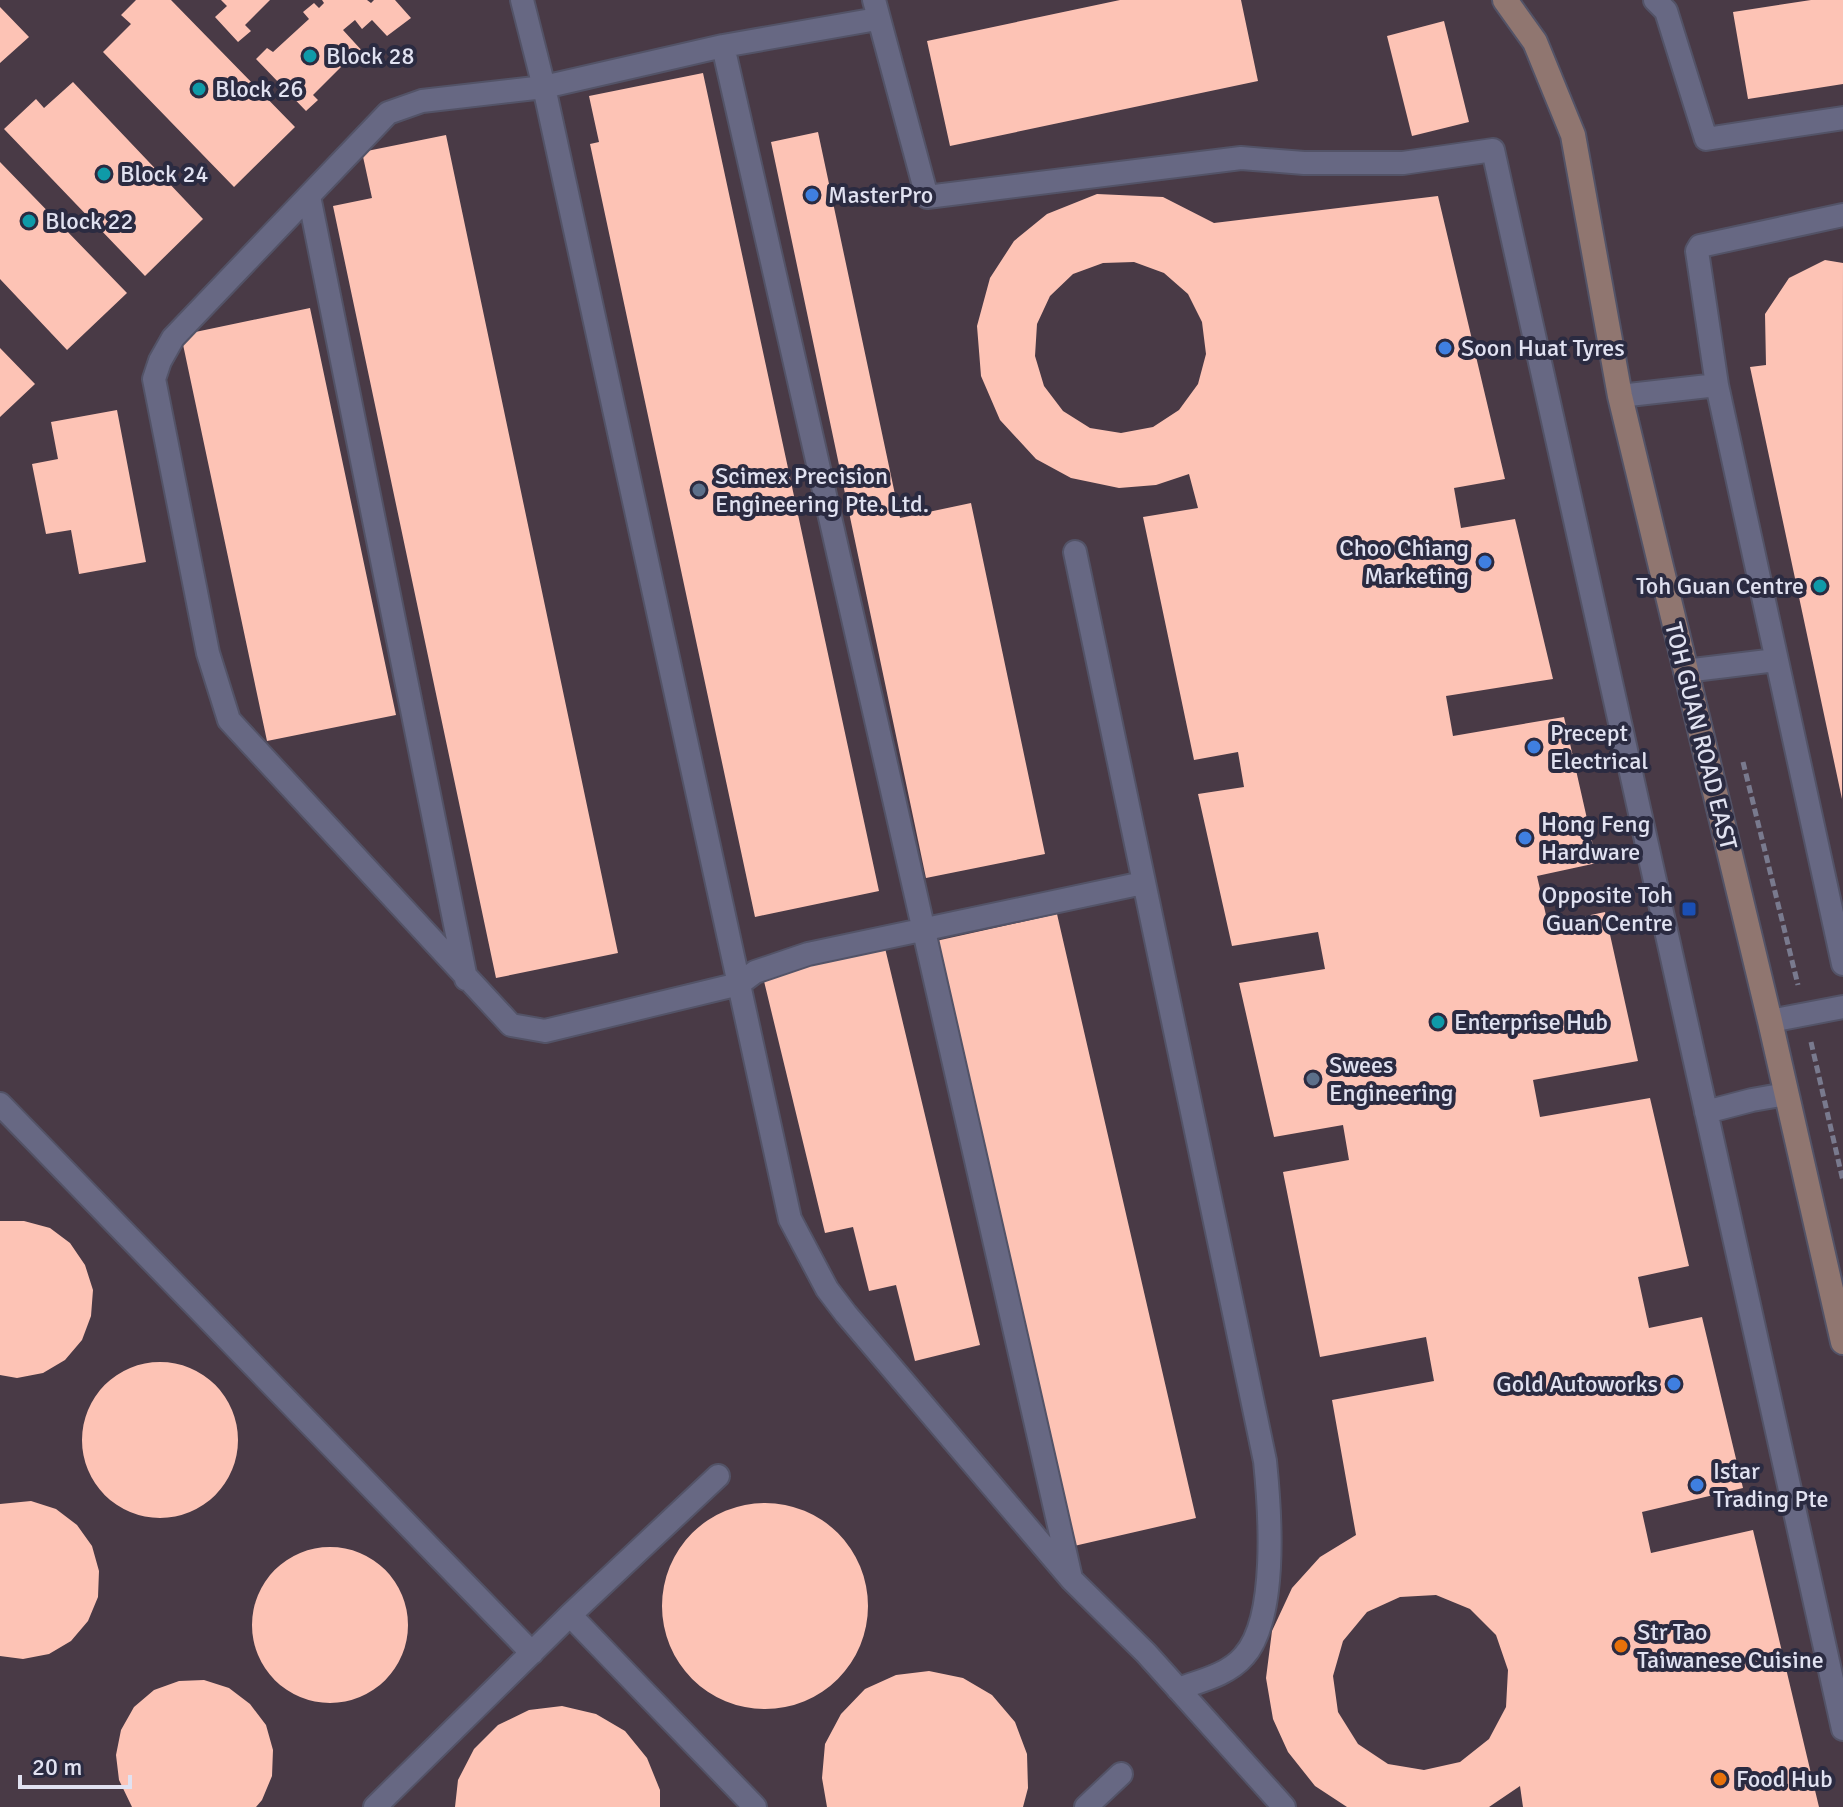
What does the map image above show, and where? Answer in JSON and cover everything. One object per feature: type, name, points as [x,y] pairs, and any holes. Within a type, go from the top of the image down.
[{"type":"street","name":"TOH GUAN ROAD EAST","points":[[1505,0],[1535,42],[1573,135],[1620,396],[1843,1338]]},
{"type":"lane","points":[[522,0],[544,87],[790,1219],[827,1289],[1072,1580],[1146,1653],[1284,1807]]},
{"type":"lane","points":[[1655,0],[1666,11],[1706,139],[1843,118]]},
{"type":"lane","points":[[1143,883],[787,959],[755,972],[739,984],[545,1031],[511,1025],[229,720],[208,653],[154,379],[160,361],[173,338],[388,113],[422,101],[544,87],[875,9],[927,197],[1241,158],[1304,163],[1403,163],[1493,150],[1843,1729]]},
{"type":"lane","points":[[723,46],[1072,1580]]},
{"type":"lane","points":[[309,196],[466,979]]},
{"type":"lane","points":[[1843,215],[1698,248],[1717,385],[1843,964]]},
{"type":"lane","points":[[1620,396],[1717,385]]},
{"type":"lane","points":[[1075,552],[1265,1461],[1271,1517],[1262,1620],[1254,1642],[1243,1658],[1230,1668],[1178,1689]]},
{"type":"lane","points":[[1685,671],[1776,660]]},
{"type":"lane","points":[[1770,1021],[1843,1007]]},
{"type":"lane","points":[[1706,1112],[1786,1094]]},
{"type":"lane","points":[[0,1104],[532,1653]]},
{"type":"lane","points":[[375,1807],[570,1615],[718,1476]]},
{"type":"lane","points":[[570,1615],[755,1807]]},
{"type":"lane","points":[[1086,1807],[1121,1774]]},
{"type":"path","points":[[1742,757],[1843,1181]]},
{"type":"shaded area","points":[[0,0],[1843,0],[1843,1807],[0,1807]]},
{"type":"building","name":"Block 26","points":[[136,0],[171,0],[295,127],[234,187],[103,52],[131,24],[121,15]]},
{"type":"building","name":"Block 28","points":[[221,0],[270,0],[245,25],[251,31],[238,42],[215,17],[227,6]]},
{"type":"building","name":"Block 28","points":[[322,0],[367,0],[371,3],[374,0],[395,0],[411,18],[387,36],[372,20],[362,29],[355,20],[343,30],[365,54],[352,67],[347,61],[313,95],[318,100],[306,111],[256,59],[267,48],[273,52],[309,19],[303,12],[314,3],[319,8],[324,3]]},
{"type":"building","points":[[1120,0],[1241,0],[1258,81],[950,146],[927,41]]},
{"type":"building","points":[[1811,0],[1843,0],[1843,84],[1748,99],[1733,12]]},
{"type":"building","points":[[0,7],[29,37],[0,63]]},
{"type":"building","points":[[1444,21],[1469,122],[1412,136],[1387,36]]},
{"type":"building","points":[[703,73],[879,891],[755,917],[590,144],[599,142],[589,96]]},
{"type":"building","name":"Block 24","points":[[73,82],[203,219],[145,276],[4,129],[36,99],[44,108]]},
{"type":"building","points":[[818,132],[900,518],[971,503],[1045,854],[926,878],[771,142]]},
{"type":"building","points":[[446,135],[618,953],[496,978],[333,206],[372,198],[362,152]]},
{"type":"building","name":"Block 22","points":[[0,162],[127,293],[67,350],[0,279]]},
{"type":"building","name":"Enterprise Hub","points":[[1097,194],[1163,197],[1214,223],[1438,196],[1505,479],[1454,488],[1461,528],[1515,519],[1553,679],[1446,696],[1453,736],[1564,717],[1597,863],[1537,876],[1548,924],[1605,912],[1638,1061],[1533,1080],[1540,1117],[1650,1098],[1689,1266],[1638,1277],[1649,1328],[1702,1317],[1743,1488],[1642,1512],[1651,1553],[1753,1530],[1819,1807],[1523,1807],[1520,1786],[1489,1807],[1347,1807],[1315,1786],[1288,1752],[1273,1719],[1266,1678],[1272,1631],[1292,1588],[1320,1557],[1356,1535],[1332,1400],[1434,1381],[1426,1337],[1320,1357],[1283,1172],[1349,1160],[1343,1125],[1274,1137],[1239,983],[1325,969],[1318,932],[1232,946],[1198,794],[1244,787],[1238,752],[1194,760],[1143,517],[1198,508],[1189,474],[1156,485],[1119,488],[1071,478],[1036,459],[1000,420],[981,376],[977,326],[990,278],[1014,241],[1047,214]],"holes":[[[1134,262],[1164,273],[1188,294],[1202,322],[1206,354],[1198,384],[1179,410],[1153,427],[1121,433],[1090,428],[1063,411],[1044,386],[1035,356],[1037,324],[1050,296],[1073,274],[1103,263]],[[1436,1595],[1470,1609],[1496,1635],[1508,1670],[1506,1707],[1489,1739],[1460,1762],[1424,1770],[1388,1764],[1358,1744],[1338,1712],[1333,1676],[1343,1641],[1367,1612],[1400,1597]]]},
{"type":"building","name":"Toh Guan Centre","points":[[1825,260],[1843,263],[1842,799],[1750,367],[1766,365],[1765,314],[1789,278]]},
{"type":"building","points":[[310,308],[396,715],[267,741],[181,335]]},
{"type":"building","points":[[0,348],[35,384],[0,417]]},
{"type":"building","points":[[117,410],[146,562],[79,574],[71,530],[46,534],[32,464],[58,459],[51,422]]},
{"type":"building","points":[[1057,914],[1196,1518],[1074,1546],[936,941]]},
{"type":"building","points":[[885,948],[980,1345],[915,1361],[896,1285],[869,1291],[853,1227],[825,1233],[763,977]]},
{"type":"building","points":[[0,1221],[24,1221],[50,1228],[70,1243],[85,1265],[93,1290],[91,1316],[82,1340],[65,1360],[43,1373],[17,1378],[0,1375]]},
{"type":"building","points":[[160,1362],[190,1368],[215,1385],[232,1410],[238,1440],[232,1470],[215,1495],[190,1512],[160,1518],[130,1512],[105,1495],[88,1470],[82,1440],[88,1410],[105,1385],[130,1368]]},
{"type":"building","points":[[31,1501],[56,1509],[77,1525],[92,1546],[99,1571],[98,1597],[88,1621],[71,1641],[49,1654],[23,1659],[0,1656],[0,1504]]},
{"type":"building","points":[[765,1503],[804,1511],[838,1533],[860,1567],[868,1606],[860,1645],[838,1679],[804,1701],[765,1709],[726,1701],[692,1679],[670,1645],[662,1606],[670,1567],[692,1533],[726,1511]]},
{"type":"building","points":[[330,1547],[360,1553],[385,1570],[402,1595],[408,1625],[402,1655],[385,1680],[360,1697],[330,1703],[300,1697],[275,1680],[258,1655],[252,1625],[258,1595],[275,1570],[300,1553]]},
{"type":"building","points":[[929,1671],[963,1678],[992,1695],[1015,1722],[1027,1754],[1028,1788],[1023,1807],[827,1807],[822,1778],[825,1744],[841,1714],[865,1689],[896,1675]]},
{"type":"building","points":[[204,1680],[229,1688],[250,1704],[266,1725],[273,1750],[272,1776],[262,1800],[256,1807],[132,1807],[119,1780],[116,1755],[121,1730],[134,1707],[154,1690],[179,1681]]},
{"type":"building","points":[[562,1706],[596,1714],[625,1731],[647,1758],[660,1790],[660,1807],[455,1807],[458,1780],[474,1749],[498,1725],[529,1710]]},
{"type":"place","name":"Block 28","points":[[310,56]]},
{"type":"place","name":"Block 26","points":[[199,89]]},
{"type":"place","name":"Block 24","points":[[104,174]]},
{"type":"place","name":"MasterPro","points":[[812,195]]},
{"type":"place","name":"Block 22","points":[[29,221]]},
{"type":"place","name":"Soon Huat Tyres","points":[[1445,348]]},
{"type":"place","name":"Scimex Precision Engineering Pte. Ltd.","points":[[699,490]]},
{"type":"place","name":"Choo Chiang Marketing","points":[[1485,562]]},
{"type":"place","name":"Toh Guan Centre","points":[[1820,586]]},
{"type":"place","name":"Precept Electrical","points":[[1534,747]]},
{"type":"place","name":"Hong Feng Hardware","points":[[1525,838]]},
{"type":"place","name":"Opposite Toh Guan Centre","points":[[1689,909]]},
{"type":"place","name":"Enterprise Hub","points":[[1438,1022]]},
{"type":"place","name":"Swees Engineering","points":[[1313,1079]]},
{"type":"place","name":"Gold Autoworks","points":[[1674,1384]]},
{"type":"place","name":"Istar Trading Pte","points":[[1697,1485]]},
{"type":"place","name":"Str Tao Taiwanese Cuisine","points":[[1621,1646]]},
{"type":"place","name":"Food Hub","points":[[1720,1779]]}]
